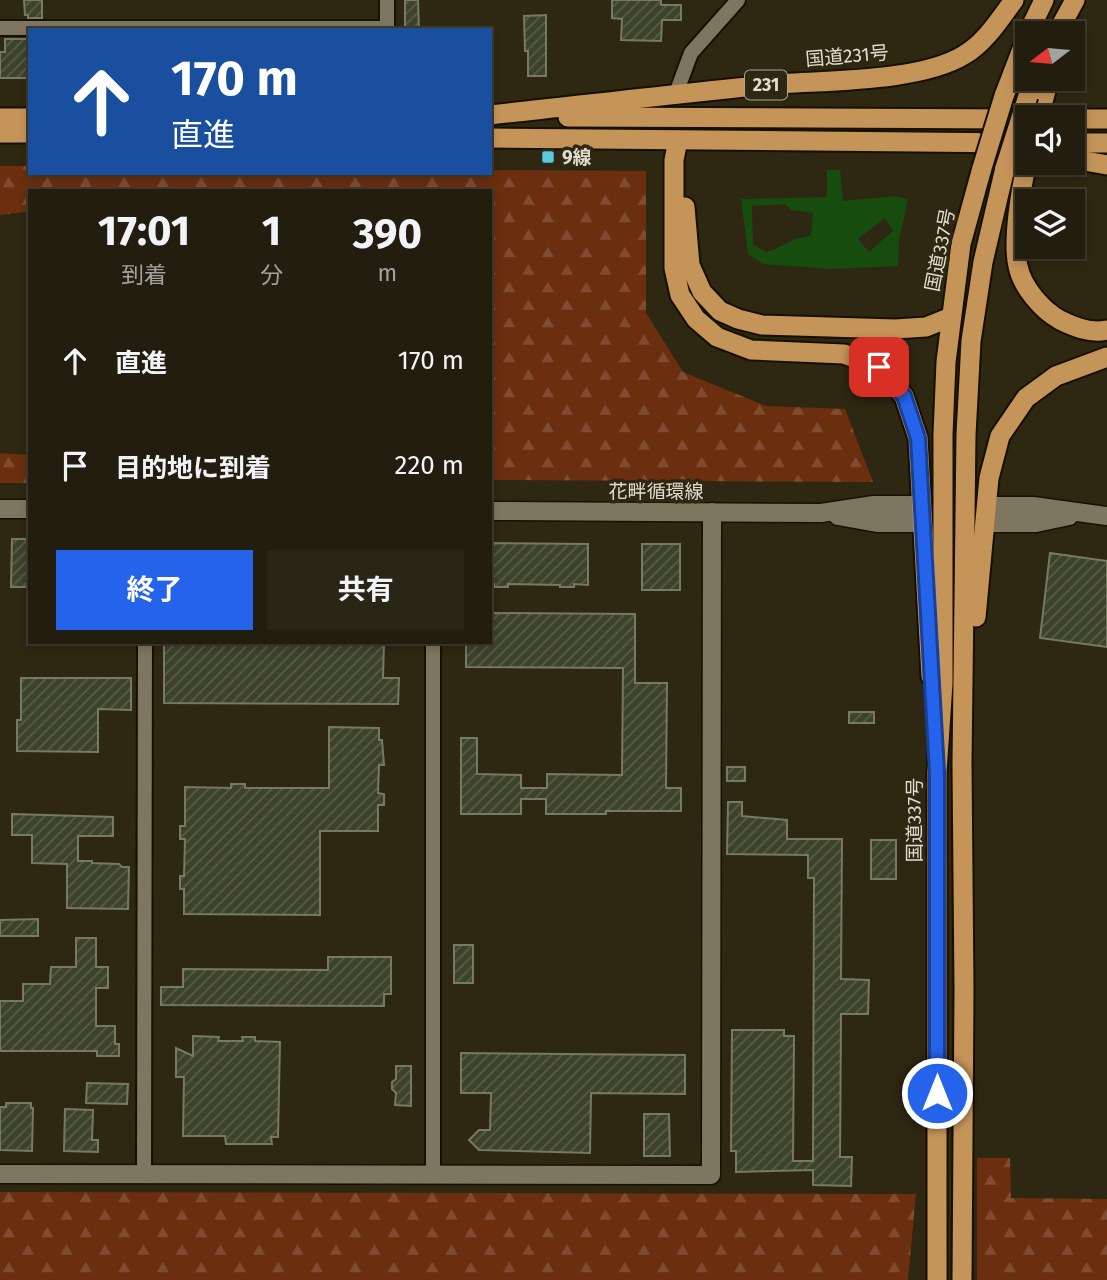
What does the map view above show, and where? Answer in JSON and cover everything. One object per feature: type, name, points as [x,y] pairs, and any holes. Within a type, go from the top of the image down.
[{"type":"highway","name":"国道231号","points":[[492,116],[764,86],[904,74],[936,68],[966,55],[989,33],[1014,0]]},
{"type":"highway","name":"国道337号","points":[[1034,21],[1044,0]]},
{"type":"highway","points":[[1064,21],[1075,0]]},
{"type":"highway","name":"国道337号","points":[[937,1280],[937,772],[943,683],[943,434],[946,362],[961,244],[992,128],[1015,68]]},
{"type":"highway","points":[[962,1280],[962,763],[966,435],[971,341],[983,262],[1005,168],[1037,91]]},
{"type":"highway","points":[[675,96],[674,119],[683,158],[690,265],[702,292],[720,312],[762,325],[824,328],[926,327],[951,317]]},
{"type":"highway","name":"国道231号","points":[[492,116],[1015,119]]},
{"type":"highway","points":[[0,118],[28,118]]},
{"type":"highway","points":[[1085,119],[1107,119]]},
{"type":"highway","points":[[0,133],[28,133]]},
{"type":"highway","points":[[492,138],[1015,143]]},
{"type":"highway","points":[[678,140],[674,160],[674,268],[680,295],[696,319],[717,337],[751,350],[844,354],[879,367],[904,396],[918,438],[937,772]]},
{"type":"highway","points":[[954,143],[1015,159]]},
{"type":"highway","points":[[1085,143],[1107,144]]},
{"type":"highway","points":[[1085,161],[1107,165]]},
{"type":"highway","points":[[1025,175],[1016,241],[1018,267],[1030,291],[1049,314],[1074,327],[1101,332],[1107,330]]},
{"type":"highway","points":[[962,763],[989,478],[1000,436],[1026,398],[1056,376],[1107,357]]},
{"type":"street","points":[[387,0],[387,28]]},
{"type":"street","points":[[675,96],[691,53],[738,0]]},
{"type":"street","points":[[0,28],[28,28]]},
{"type":"street","name":"花畔循環線","points":[[492,511],[821,513],[874,505],[912,505]]},
{"type":"street","points":[[0,509],[28,509]]},
{"type":"street","points":[[0,1174],[711,1175],[712,512]]},
{"type":"street","name":"花畔循環線","points":[[821,513],[877,523],[912,523]]},
{"type":"street","points":[[993,514],[1036,523],[1086,513],[1107,516]]},
{"type":"street","points":[[144,1174],[145,644]]},
{"type":"street","points":[[433,644],[433,1175]]},
{"type":"green space","points":[[0,166],[28,166],[28,175],[492,175],[492,170],[646,171],[646,313],[683,372],[766,406],[845,409],[873,482],[492,480],[492,189],[28,189],[28,211],[0,215]]},
{"type":"green space","points":[[0,453],[28,455],[28,483],[0,483]]},
{"type":"green space","points":[[977,1158],[1010,1158],[1011,1198],[1107,1199],[1107,1280],[977,1280]]},
{"type":"green space","points":[[0,1192],[916,1194],[908,1280],[0,1280]]},
{"type":"shaded area","points":[[827,170],[840,170],[843,201],[896,196],[908,199],[899,240],[898,266],[830,269],[763,264],[748,254],[741,199],[827,197]],"holes":[[[785,204],[791,210],[813,213],[811,236],[767,252],[753,245],[752,206]],[[885,218],[893,231],[869,252],[858,239]]]},
{"type":"building","points":[[24,0],[42,0],[42,18],[28,18],[28,15],[25,15]]},
{"type":"building","points":[[405,0],[418,0],[419,28],[405,28]]},
{"type":"building","points":[[612,0],[661,0],[661,5],[681,5],[681,20],[662,20],[661,41],[621,40],[622,19],[612,18]]},
{"type":"building","points":[[546,15],[546,76],[528,76],[524,16]]},
{"type":"building","points":[[5,39],[28,39],[28,78],[0,78],[0,52],[5,52]]},
{"type":"building","points":[[12,539],[28,539],[28,587],[11,587]]},
{"type":"building","points":[[492,543],[588,544],[588,585],[560,587],[508,584],[508,587],[494,587]]},
{"type":"building","points":[[642,544],[680,544],[680,590],[642,590]]},
{"type":"building","points":[[1050,553],[1107,561],[1107,647],[1040,638]]},
{"type":"building","points":[[492,613],[635,614],[635,683],[667,683],[666,788],[681,788],[681,811],[546,814],[546,799],[521,799],[521,814],[461,814],[461,738],[477,738],[477,774],[521,775],[521,788],[547,788],[547,774],[622,775],[623,668],[466,667],[466,644],[492,644]]},
{"type":"building","points":[[164,644],[384,644],[383,678],[399,678],[398,704],[164,703]]},
{"type":"building","points":[[21,678],[131,678],[131,710],[98,709],[98,752],[17,751],[17,720],[21,720]]},
{"type":"building","points":[[849,712],[874,712],[874,723],[849,723]]},
{"type":"building","points":[[329,727],[379,728],[384,765],[379,765],[378,793],[384,794],[384,805],[378,805],[378,831],[320,831],[320,915],[184,914],[184,889],[180,889],[180,876],[184,876],[185,839],[180,839],[180,826],[185,826],[185,787],[231,788],[231,784],[245,784],[245,788],[329,788]]},
{"type":"building","points":[[727,767],[745,767],[745,781],[727,781]]},
{"type":"building","points":[[728,802],[742,802],[742,816],[787,820],[787,839],[842,839],[841,979],[869,980],[868,1014],[841,1014],[840,1157],[852,1157],[851,1186],[813,1185],[813,1170],[736,1172],[736,1151],[731,1151],[732,1030],[784,1030],[784,1036],[794,1036],[793,1161],[813,1161],[814,878],[808,878],[808,855],[727,854]]},
{"type":"building","points":[[12,814],[113,817],[113,836],[78,836],[78,861],[129,867],[128,909],[67,908],[67,864],[32,863],[32,835],[12,835]]},
{"type":"building","points":[[871,840],[896,840],[896,879],[871,879]]},
{"type":"building","points":[[38,919],[38,936],[0,936],[0,920]]},
{"type":"building","points":[[76,938],[96,938],[96,967],[108,967],[108,988],[96,988],[96,1026],[115,1026],[115,1044],[119,1044],[119,1056],[97,1056],[97,1051],[0,1051],[0,1001],[23,1001],[23,984],[50,984],[51,967],[76,967]]},
{"type":"building","points":[[454,945],[473,945],[473,983],[454,983]]},
{"type":"building","points":[[328,957],[391,957],[391,994],[384,994],[384,1006],[161,1005],[161,987],[183,987],[183,969],[328,970]]},
{"type":"building","points":[[193,1036],[219,1037],[218,1041],[243,1041],[242,1037],[255,1037],[255,1041],[280,1042],[278,1137],[271,1137],[272,1144],[226,1144],[225,1136],[183,1136],[184,1077],[176,1077],[176,1048],[193,1056]]},
{"type":"building","points":[[461,1053],[685,1055],[685,1094],[591,1093],[590,1153],[479,1150],[469,1140],[479,1130],[490,1130],[491,1093],[461,1093]]},
{"type":"building","points":[[396,1066],[411,1066],[411,1106],[395,1105],[396,1093],[392,1089],[392,1082],[396,1079]]},
{"type":"building","points":[[87,1083],[128,1084],[127,1104],[86,1103]]},
{"type":"building","points":[[6,1103],[31,1103],[32,1151],[0,1150],[0,1107],[6,1107]]},
{"type":"building","points":[[65,1109],[93,1110],[92,1140],[98,1140],[98,1152],[64,1151]]},
{"type":"building","points":[[644,1114],[669,1114],[670,1156],[644,1156]]},
{"type":"tunnel","points":[[912,523],[992,523]]},
{"type":"place","name":"9線","points":[[548,157]]},
{"type":"route","points":[[879,367],[904,396],[918,438],[937,772],[937,1093]]}]
